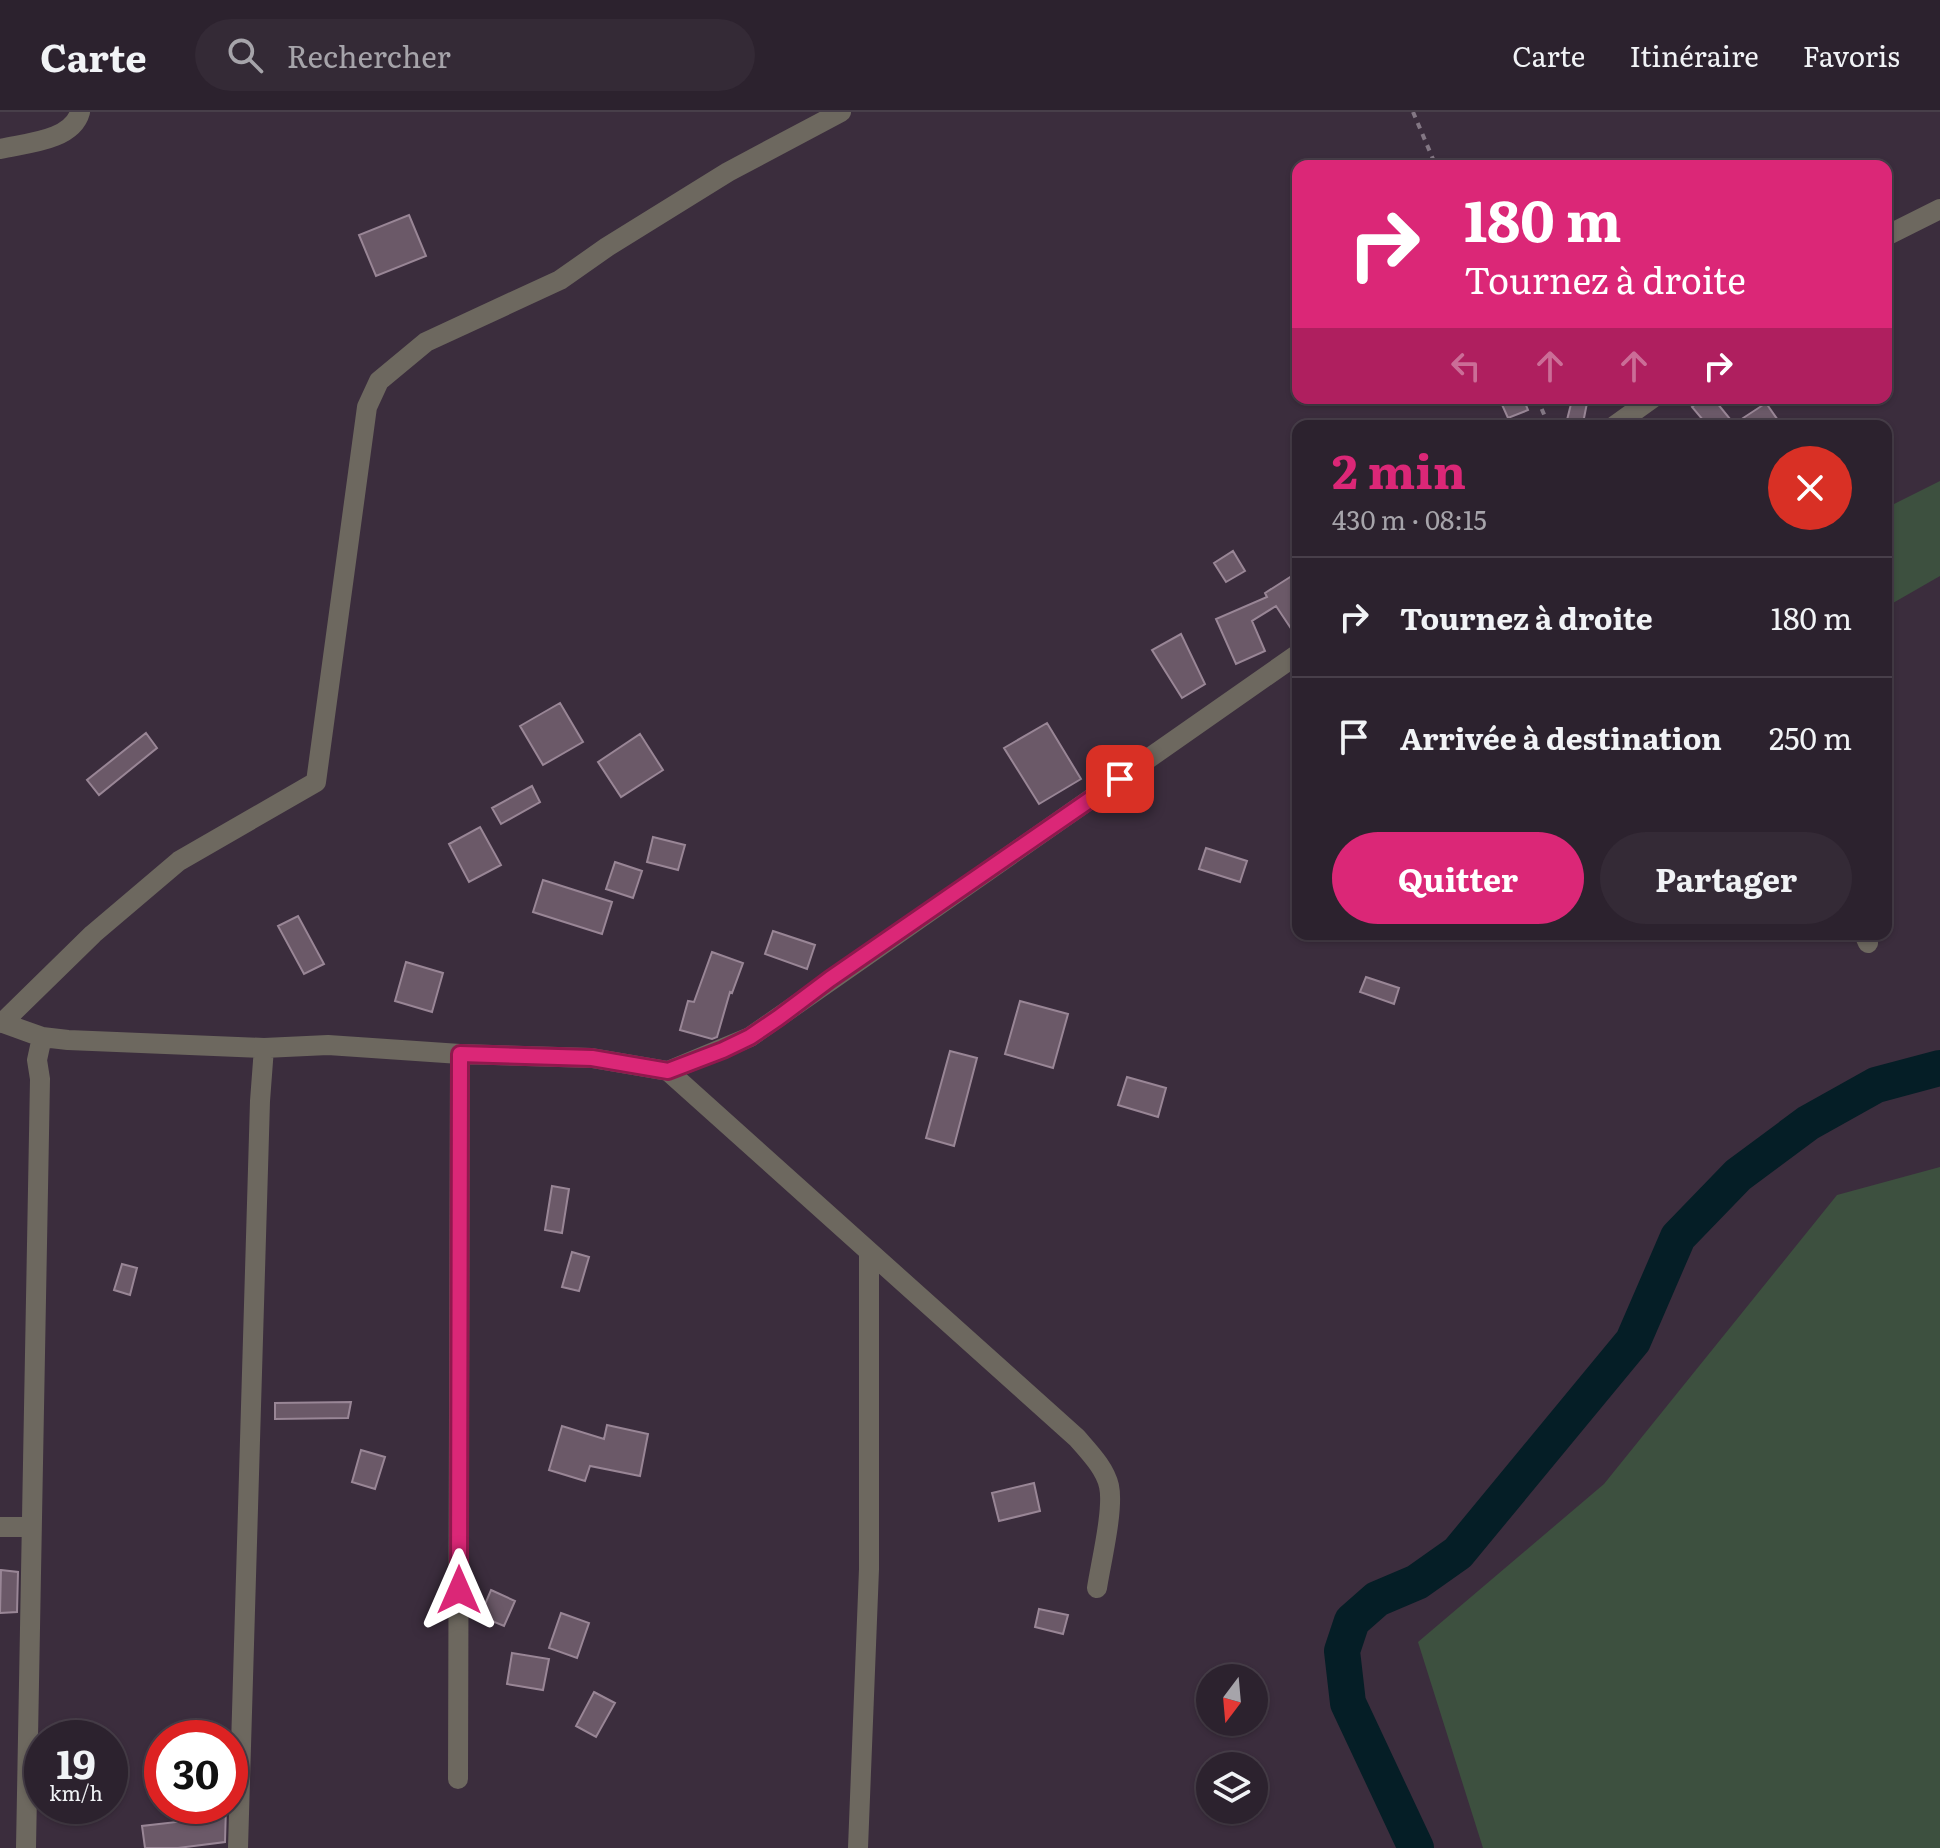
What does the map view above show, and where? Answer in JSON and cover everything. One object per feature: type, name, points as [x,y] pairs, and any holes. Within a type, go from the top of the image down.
[{"type":"street","points":[[0,149],[73,128],[80,112]]},
{"type":"street","points":[[841,112],[728,172],[560,280],[426,342],[379,381],[367,407],[316,782],[179,861],[93,934],[1,1022],[42,1037],[264,1048],[328,1045],[460,1054],[592,1058],[668,1071],[723,1050],[760,1031],[1292,658]]},
{"type":"street","points":[[1892,233],[1940,209]]},
{"type":"street","points":[[1622,420],[1645,404]]},
{"type":"street","points":[[26,1848],[40,1079],[37,1060],[42,1037]]},
{"type":"street","points":[[238,1848],[264,1048]]},
{"type":"street","points":[[458,1779],[460,1054]]},
{"type":"street","points":[[668,1071],[1077,1438],[1099,1464],[1109,1485],[1110,1504],[1097,1588]]},
{"type":"street","points":[[858,1848],[869,1569],[869,1252]]},
{"type":"street","points":[[0,1527],[31,1527]]},
{"type":"path","points":[[1413,112],[1433,160]]},
{"type":"green space","points":[[1940,481],[1940,576],[1892,604],[1892,505]]},
{"type":"green space","points":[[1940,1167],[1940,1848],[1483,1848],[1418,1642],[1604,1484],[1837,1195]]},
{"type":"building","points":[[409,215],[426,256],[376,276],[359,235]]},
{"type":"building","points":[[1502,404],[1526,404],[1528,410],[1508,418]]},
{"type":"building","points":[[1571,404],[1587,404],[1584,420],[1567,420]]},
{"type":"building","points":[[1696,404],[1718,404],[1731,420],[1703,420],[1692,407]]},
{"type":"building","points":[[1764,404],[1778,420],[1740,420]]},
{"type":"building","points":[[1233,551],[1245,571],[1226,582],[1214,563]]},
{"type":"building","points":[[1292,576],[1292,630],[1276,606],[1252,621],[1265,651],[1236,664],[1216,619],[1267,597],[1265,593]]},
{"type":"building","points":[[1181,634],[1205,684],[1182,698],[1152,650]]},
{"type":"building","points":[[560,703],[583,742],[543,765],[520,726]]},
{"type":"building","points":[[1047,723],[1081,779],[1039,804],[1004,748]]},
{"type":"building","points":[[146,733],[157,748],[99,795],[87,780]]},
{"type":"building","points":[[640,734],[663,770],[621,797],[598,762]]},
{"type":"building","points":[[532,786],[540,802],[501,824],[492,808]]},
{"type":"building","points":[[480,827],[501,865],[469,882],[449,844]]},
{"type":"building","points":[[653,837],[685,845],[678,870],[647,862]]},
{"type":"building","points":[[1206,848],[1247,861],[1240,882],[1199,869]]},
{"type":"building","points":[[615,862],[642,871],[633,898],[606,889]]},
{"type":"building","points":[[543,880],[612,902],[602,934],[533,912]]},
{"type":"building","points":[[298,916],[324,964],[304,974],[278,926]]},
{"type":"building","points":[[773,931],[815,945],[807,969],[765,954]]},
{"type":"building","points":[[712,952],[743,963],[730,992],[717,1037],[712,1039],[680,1030],[688,1001],[694,1002]]},
{"type":"building","points":[[406,962],[443,973],[432,1012],[395,1001]]},
{"type":"building","points":[[1366,977],[1399,988],[1394,1004],[1360,992]]},
{"type":"building","points":[[1020,1001],[1068,1014],[1053,1068],[1005,1054]]},
{"type":"building","points":[[950,1051],[977,1058],[954,1146],[926,1138]]},
{"type":"building","points":[[1127,1077],[1166,1088],[1158,1117],[1118,1105]]},
{"type":"building","points":[[552,1186],[569,1189],[562,1233],[545,1230]]},
{"type":"building","points":[[572,1252],[589,1257],[579,1291],[562,1287]]},
{"type":"building","points":[[122,1264],[137,1268],[130,1295],[114,1290]]},
{"type":"building","points":[[351,1402],[348,1418],[275,1419],[275,1403]]},
{"type":"building","points":[[607,1425],[648,1434],[640,1476],[590,1466],[585,1481],[549,1470],[562,1426],[604,1439]]},
{"type":"building","points":[[361,1450],[385,1457],[375,1489],[352,1482]]},
{"type":"building","points":[[1034,1483],[1040,1511],[999,1521],[992,1493]]},
{"type":"building","points":[[1,1570],[18,1572],[17,1612],[0,1613]]},
{"type":"building","points":[[491,1590],[515,1601],[504,1626],[480,1616]]},
{"type":"building","points":[[1039,1609],[1068,1615],[1063,1634],[1035,1627]]},
{"type":"building","points":[[561,1613],[589,1623],[577,1658],[549,1648]]},
{"type":"building","points":[[512,1653],[549,1659],[543,1690],[507,1684]]},
{"type":"building","points":[[594,1692],[615,1703],[596,1737],[576,1726]]},
{"type":"building","points":[[226,1824],[225,1842],[178,1848],[145,1848],[142,1826]]},
{"type":"waterway","points":[[1416,1848],[1348,1703],[1342,1651],[1352,1621],[1377,1599],[1417,1582],[1458,1553],[1633,1341],[1678,1237],[1738,1175],[1808,1123],[1876,1085],[1940,1068]]},
{"type":"route","points":[[459,1590],[460,1054],[592,1058],[668,1071],[723,1050],[778,1018],[1120,779]]}]
